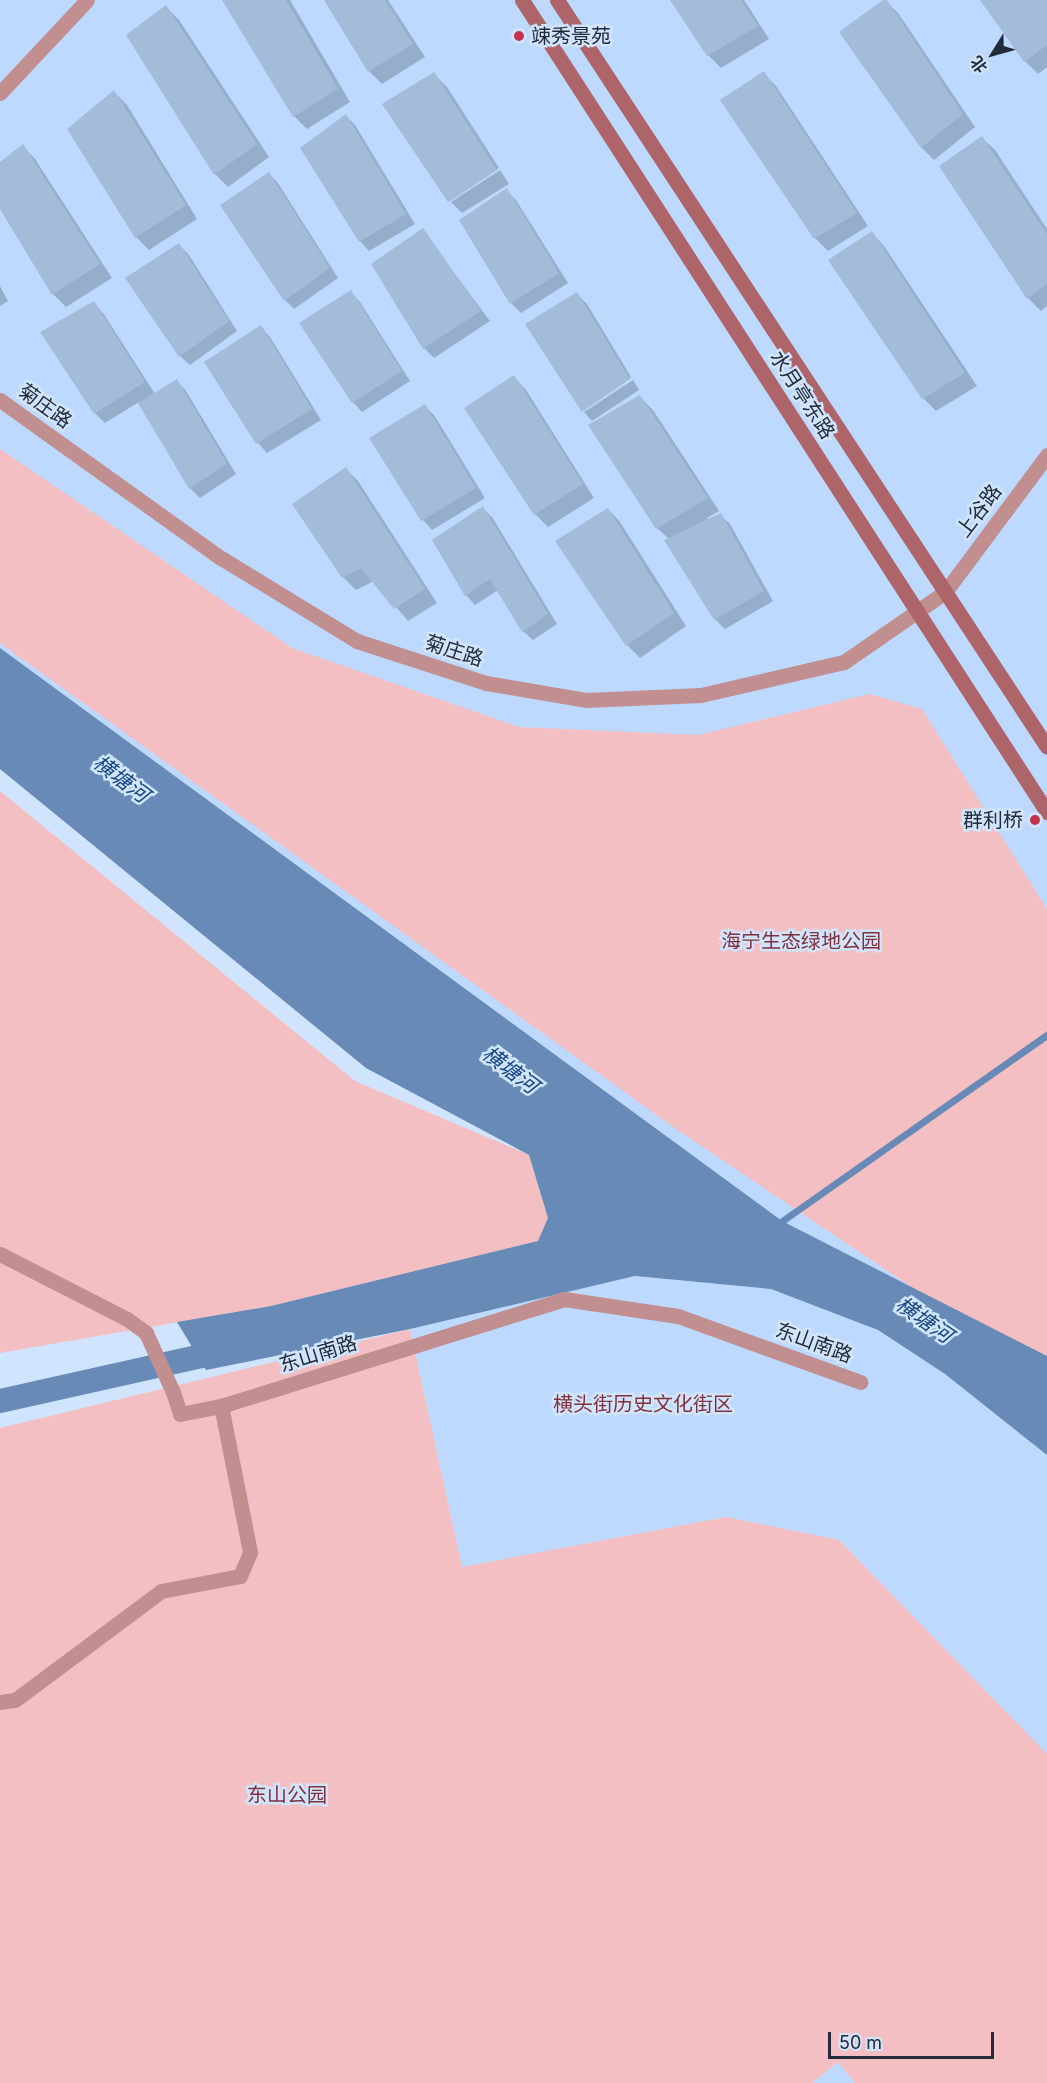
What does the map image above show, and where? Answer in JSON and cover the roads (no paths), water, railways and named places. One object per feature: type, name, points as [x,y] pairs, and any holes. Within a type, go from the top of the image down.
[{"type":"main road","name":"水月亭东路","points":[[522,0],[1047,812]]},
{"type":"main road","name":"水月亭东路","points":[[557,0],[1047,747]]},
{"type":"street","points":[[0,93],[87,0]]},
{"type":"street","name":"菊庄路","points":[[0,400],[221,558],[357,641],[486,683],[586,700],[701,695],[843,662],[945,592]]},
{"type":"street","name":"上谷路","points":[[945,592],[1047,455]]},
{"type":"street","name":"东山南路","points":[[0,1254],[127,1319],[146,1333],[173,1392],[180,1414],[220,1406],[564,1299],[678,1316],[860,1382]]},
{"type":"street","points":[[0,1702],[15,1700],[161,1591],[240,1576],[250,1552],[220,1406]]},
{"type":"water","name":"横塘河","points":[[0,648],[782,1221],[1047,1356],[1047,1455],[945,1374],[878,1330],[771,1289],[635,1276],[410,1329],[206,1370],[177,1322],[271,1306],[538,1241],[548,1218],[529,1155],[366,1068],[0,769]]},
{"type":"waterway","points":[[782,1221],[1047,1035]]},
{"type":"waterway","points":[[0,1401],[228,1350]]},
{"type":"place","name":"竦秀景苑","points":[[519,36]]},
{"type":"place","name":"群利桥","points":[[1035,820]]},
{"type":"park label","name":"海宁生态绿地公园","points":[[801,941]]},
{"type":"park label","name":"横头街历史文化街区","points":[[643,1404]]},
{"type":"park label","name":"东山公园","points":[[287,1795]]}]
